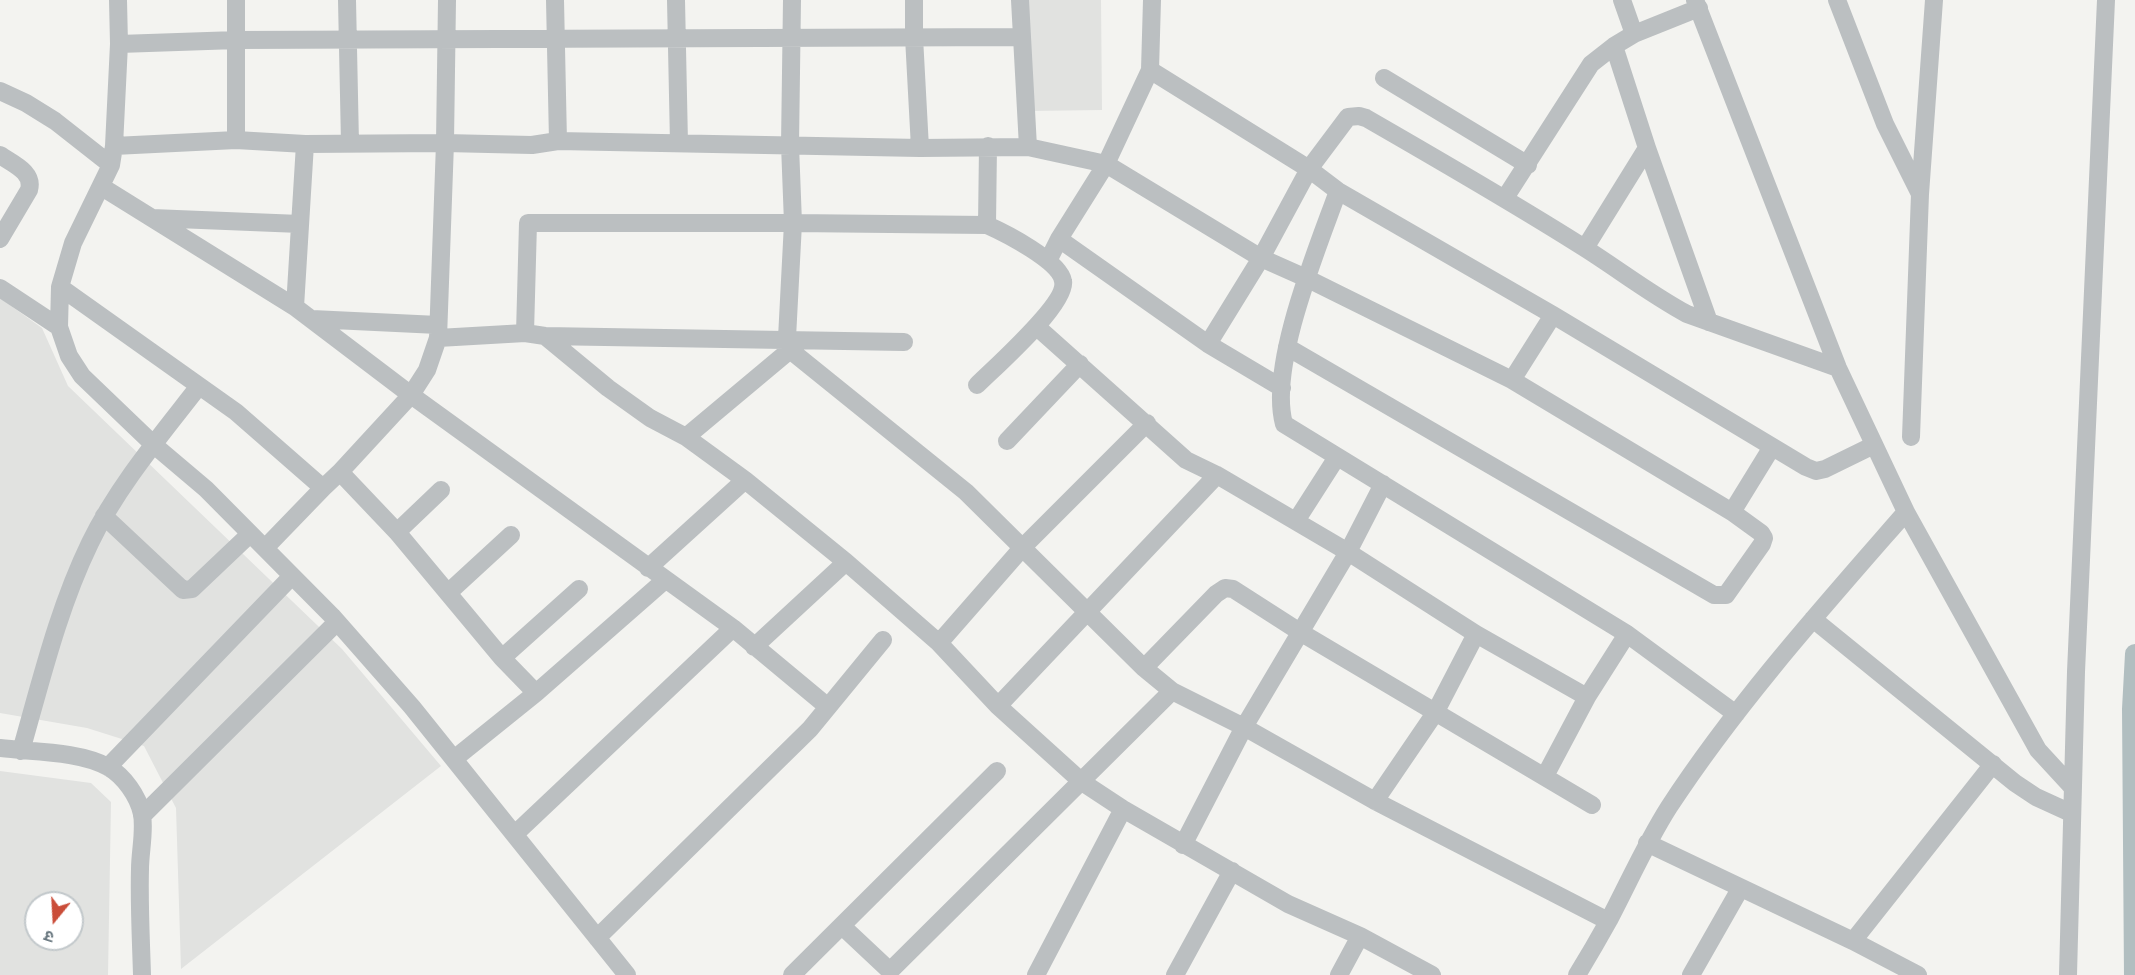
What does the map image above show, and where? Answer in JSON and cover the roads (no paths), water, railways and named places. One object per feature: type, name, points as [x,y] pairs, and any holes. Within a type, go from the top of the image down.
[{"type":"street","points":[[118,0],[119,44],[111,165],[73,243],[60,287],[59,327],[69,356],[82,376],[154,445],[206,489],[338,622],[412,707],[627,975]]},
{"type":"street","points":[[236,0],[236,140]]},
{"type":"street","points":[[347,0],[350,143]]},
{"type":"street","points":[[265,548],[411,395],[427,370],[438,332],[445,143],[447,0]]},
{"type":"street","points":[[555,0],[554,39],[558,141]]},
{"type":"street","points":[[676,0],[679,143]]},
{"type":"street","points":[[686,437],[789,344],[793,223],[790,145],[792,0]]},
{"type":"street","points":[[914,0],[920,148]]},
{"type":"street","points":[[1020,0],[1028,147]]},
{"type":"street","points":[[1048,261],[1059,239],[1106,164],[1150,70],[1152,0]]},
{"type":"street","points":[[1622,0],[1634,34]]},
{"type":"street","points":[[1837,0],[1884,124],[1920,194]]},
{"type":"street","points":[[1911,437],[1920,194],[1934,0]]},
{"type":"street","points":[[2068,975],[2076,661],[2106,0]]},
{"type":"street","points":[[1505,198],[1591,64],[1634,34],[1697,4],[1838,368],[1905,512],[2038,750],[2073,788]]},
{"type":"street","points":[[119,44],[347,39],[1021,37]]},
{"type":"street","points":[[1614,46],[1647,148],[1709,322]]},
{"type":"street","points":[[1150,70],[1309,169],[1338,190],[1816,471],[1826,469],[1874,445]]},
{"type":"street","points":[[1384,78],[1528,165]]},
{"type":"street","points":[[0,91],[56,121],[111,165]]},
{"type":"street","points":[[1209,344],[1261,258],[1309,169],[1348,117],[1359,116],[1505,198],[1687,314],[1838,368]]},
{"type":"street","points":[[114,146],[236,140],[305,144],[532,145],[558,141],[920,148],[988,146],[1028,147],[1106,164],[1261,258],[1512,380],[1732,512],[1761,533],[1764,538],[1762,544],[1726,595],[1721,597],[1714,595],[1287,347]]},
{"type":"street","points":[[296,307],[305,144]]},
{"type":"street","points":[[987,225],[988,146]]},
{"type":"street","points":[[1585,248],[1647,148]]},
{"type":"street","points":[[0,155],[28,174],[31,182],[29,190],[0,239]]},
{"type":"street","points":[[102,187],[296,307],[411,395],[733,628],[828,707]]},
{"type":"street","points":[[1338,190],[1306,278],[1287,347],[1282,388],[1281,414],[1284,424],[1627,634],[1736,714]]},
{"type":"street","points":[[151,218],[300,224]]},
{"type":"street","points":[[525,333],[528,223],[987,225],[1010,235],[1048,261],[1062,277],[1064,284],[1063,293],[1037,327],[977,385]]},
{"type":"street","points":[[1059,239],[1209,344],[1282,388]]},
{"type":"street","points":[[60,287],[236,412],[323,488]]},
{"type":"street","points":[[0,288],[59,327]]},
{"type":"street","points":[[1512,380],[1553,315]]},
{"type":"street","points":[[312,319],[438,332],[525,333],[545,336],[789,344],[904,342]]},
{"type":"street","points":[[1037,327],[1186,460],[1217,475],[1296,521],[1476,634],[1587,697]]},
{"type":"street","points":[[545,336],[608,388],[650,418],[686,437],[745,480],[846,562],[939,643],[998,706],[1082,782],[1183,845],[1288,904],[1360,936],[1432,975]]},
{"type":"street","points":[[789,344],[966,492],[1144,668],[1172,691],[1375,801],[1608,921]]},
{"type":"street","points":[[1007,441],[1080,364]]},
{"type":"street","points":[[21,751],[60,616],[74,577],[105,516],[154,445],[199,386]]},
{"type":"street","points":[[939,643],[1023,547],[1147,423]]},
{"type":"street","points":[[1732,512],[1772,447]]},
{"type":"street","points":[[1296,521],[1337,457]]},
{"type":"street","points":[[340,472],[397,532],[502,658],[536,693]]},
{"type":"street","points":[[998,706],[1217,475]]},
{"type":"street","points":[[648,568],[745,480]]},
{"type":"street","points":[[1183,845],[1244,728],[1348,552],[1383,484]]},
{"type":"street","points":[[397,532],[441,490]]},
{"type":"street","points":[[1577,975],[1608,921],[1647,843],[1670,806],[1736,714],[1813,619],[1905,512]]},
{"type":"street","points":[[105,516],[183,590],[192,589],[250,534]]},
{"type":"street","points":[[449,592],[511,535]]},
{"type":"street","points":[[754,646],[846,562]]},
{"type":"street","points":[[108,767],[292,576]]},
{"type":"street","points":[[454,759],[536,693],[664,580]]},
{"type":"street","points":[[1144,668],[1216,594],[1225,588],[1233,589],[1300,632],[1592,805]]},
{"type":"street","points":[[502,658],[579,589]]},
{"type":"street","points":[[1813,619],[2015,783],[2036,797],[2071,813]]},
{"type":"street","points":[[142,816],[338,622]]},
{"type":"street","points":[[515,834],[733,628]]},
{"type":"street","points":[[1375,801],[1435,713],[1476,634]]},
{"type":"street","points":[[1545,776],[1587,697],[1627,634]]},
{"type":"street","points":[[597,938],[810,729],[883,640]]},
{"type":"street","points":[[842,926],[891,973],[1172,691]]},
{"type":"street","points":[[0,748],[72,756],[108,767],[128,785],[142,816],[140,871],[142,975]]},
{"type":"street","points":[[1853,941],[1993,764]]},
{"type":"street","points":[[792,975],[998,771]]},
{"type":"street","points":[[1036,975],[1123,809]]},
{"type":"street","points":[[1647,843],[1853,941],[1912,974]]},
{"type":"street","points":[[1175,975],[1232,871]]},
{"type":"street","points":[[1692,975],[1740,889]]},
{"type":"street","points":[[1339,975],[1360,936]]},
{"type":"waterway","points":[[2134,975],[2132,709],[2135,654]]}]
